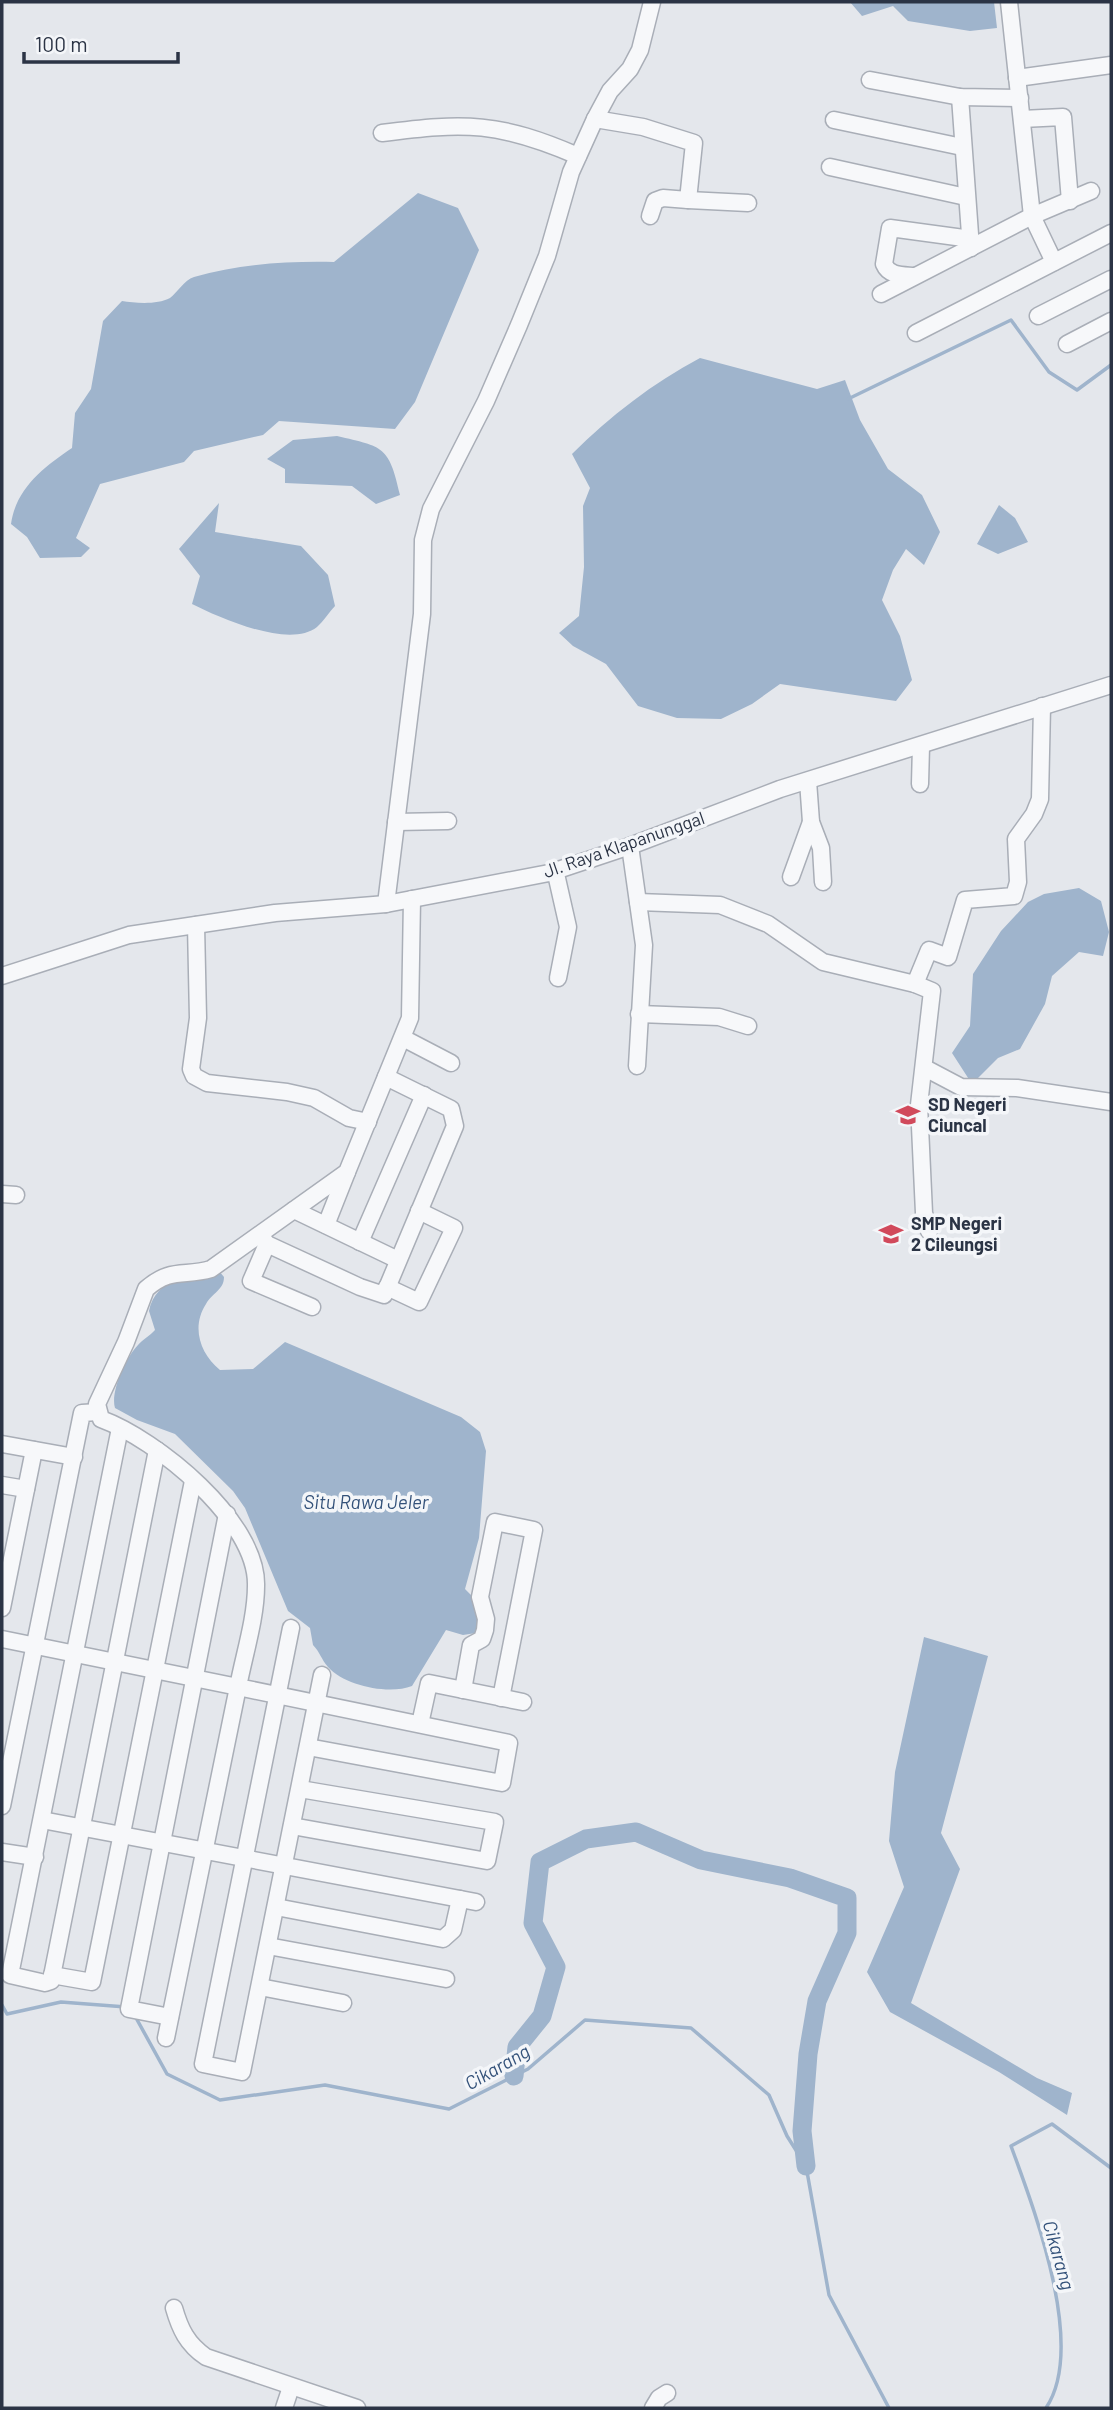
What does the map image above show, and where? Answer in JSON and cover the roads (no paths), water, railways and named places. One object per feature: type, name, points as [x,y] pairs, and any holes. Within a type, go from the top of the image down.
[{"type":"street","points":[[386,904],[422,614],[423,540],[431,509],[486,401],[547,256],[578,156],[594,119],[610,91],[630,69],[640,50],[652,2]]},
{"type":"street","points":[[1009,2],[1032,216],[1054,262]]},
{"type":"street","points":[[1017,78],[1111,65]]},
{"type":"street","points":[[870,80],[960,97],[1020,98]]},
{"type":"street","points":[[960,97],[971,244]]},
{"type":"street","points":[[1022,119],[1063,117],[1070,201]]},
{"type":"street","points":[[594,119],[643,127],[693,141],[696,145],[688,200]]},
{"type":"street","points":[[834,120],[962,147]]},
{"type":"street","points":[[382,133],[438,125],[490,126],[541,140],[578,156]]},
{"type":"street","points":[[830,167],[966,197]]},
{"type":"street","points":[[881,295],[971,244],[1091,191]]},
{"type":"street","points":[[650,216],[655,201],[663,198],[748,202]]},
{"type":"street","points":[[914,276],[890,273],[886,269],[884,264],[890,228],[971,244]]},
{"type":"street","points":[[916,333],[1111,233]]},
{"type":"street","points":[[1038,316],[1111,279]]},
{"type":"street","points":[[1067,344],[1111,321]]},
{"type":"street","name":"Jl. Raya Klapanunggal","points":[[2,976],[129,936],[275,913],[386,904],[549,873],[808,780],[1111,685]]},
{"type":"street","points":[[915,984],[929,950],[948,957],[965,900],[1014,896],[1018,882],[1016,839],[1034,814],[1040,799],[1042,706]]},
{"type":"street","points":[[920,746],[920,784]]},
{"type":"street","points":[[808,780],[811,822],[821,848],[823,882]]},
{"type":"street","points":[[396,822],[448,821]]},
{"type":"street","points":[[791,877],[811,822]]},
{"type":"street","points":[[629,846],[644,944],[636,1066]]},
{"type":"street","points":[[549,873],[556,874],[568,927],[558,978]]},
{"type":"street","points":[[326,1225],[410,1018],[412,899]]},
{"type":"street","points":[[638,902],[720,905],[768,924],[823,962],[915,984],[933,994],[919,1105],[924,1213],[929,1231]]},
{"type":"street","points":[[196,925],[198,1018],[191,1069],[194,1076],[207,1083],[287,1092],[314,1098],[340,1114],[368,1122]]},
{"type":"street","points":[[639,1014],[719,1017],[748,1026]]},
{"type":"street","points":[[403,1038],[451,1063]]},
{"type":"street","points":[[925,1068],[961,1087],[1017,1087],[1111,1102]]},
{"type":"street","points":[[263,1239],[360,1287],[384,1295],[455,1126],[451,1108],[386,1077]]},
{"type":"street","points":[[360,1242],[424,1095]]},
{"type":"street","points":[[166,2038],[256,1586],[247,1549],[227,1514],[157,1450],[101,1419],[97,1404],[126,1342],[146,1289],[177,1272],[198,1273],[211,1269],[263,1239],[294,1210],[347,1172]]},
{"type":"street","points":[[294,1210],[398,1260]]},
{"type":"street","points":[[387,1287],[419,1302],[454,1228],[419,1211]]},
{"type":"street","points":[[263,1239],[251,1281],[312,1307]]},
{"type":"street","points":[[2,1806],[37,1646],[82,1413],[98,1412]]},
{"type":"street","points":[[120,1428],[77,1654],[10,1975],[45,1983],[51,1981],[157,1450]]},
{"type":"street","points":[[2,1444],[74,1457]]},
{"type":"street","points":[[2,1608],[34,1450]]},
{"type":"street","points":[[52,1975],[92,1982],[193,1481]]},
{"type":"street","points":[[2,1485],[26,1489]]},
{"type":"street","points":[[170,2017],[129,2009],[227,1514]]},
{"type":"street","points":[[463,1690],[471,1646],[482,1639],[485,1630],[486,1619],[480,1597],[495,1522],[534,1530],[501,1698]]},
{"type":"street","points":[[291,1628],[203,2064],[242,2072],[322,1675]]},
{"type":"street","points":[[2,1639],[509,1743],[502,1783],[308,1747]]},
{"type":"street","points":[[420,1724],[429,1683],[523,1702]]},
{"type":"street","points":[[292,1826],[487,1861],[495,1822],[300,1789]]},
{"type":"street","points":[[42,1820],[468,1901],[453,1930],[443,1939],[276,1907]]},
{"type":"street","points":[[2,1852],[35,1857]]},
{"type":"street","points":[[268,1946],[446,1979]]},
{"type":"street","points":[[260,1987],[343,2003]]},
{"type":"street","points":[[174,2308],[178,2325],[191,2347],[198,2352],[291,2387],[357,2408]]},
{"type":"street","points":[[284,2408],[291,2387]]},
{"type":"street","points":[[653,2408],[659,2398],[667,2393]]},
{"type":"water","points":[[850,2],[994,2],[997,28],[970,31],[908,21],[893,6],[862,16]]},
{"type":"water","points":[[418,193],[458,208],[479,250],[415,402],[395,429],[279,421],[263,435],[194,451],[184,462],[100,484],[76,538],[90,548],[81,557],[40,558],[27,537],[11,524],[14,511],[25,489],[33,480],[72,448],[75,413],[91,389],[103,321],[122,301],[159,302],[170,298],[190,279],[228,269],[281,263],[334,262]]},
{"type":"water","points":[[700,358],[817,389],[845,380],[860,420],[888,469],[922,495],[940,532],[924,565],[906,549],[893,570],[882,600],[900,636],[912,680],[896,701],[780,684],[752,704],[721,719],[677,718],[638,706],[606,664],[573,646],[559,633],[579,616],[584,567],[583,506],[590,488],[572,454],[601,426],[633,401]]},
{"type":"water","points":[[337,436],[365,443],[382,451],[392,467],[400,495],[376,504],[352,486],[285,483],[285,469],[267,459],[293,440]]},
{"type":"water","points":[[219,503],[215,532],[301,546],[328,575],[335,606],[317,627],[305,633],[273,633],[219,617],[192,604],[200,576],[179,549]]},
{"type":"water","points":[[999,505],[1015,518],[1028,542],[998,554],[977,544]]},
{"type":"water","points":[[1079,888],[1101,901],[1109,932],[1103,956],[1079,952],[1052,976],[1045,1004],[1020,1049],[998,1058],[972,1084],[952,1053],[970,1026],[973,974],[1001,931],[1028,902],[1044,894]]},
{"type":"water","name":"Situ Rawa Jeler","points":[[219,1271],[224,1277],[223,1281],[201,1313],[199,1331],[207,1356],[220,1370],[253,1369],[285,1342],[461,1417],[480,1432],[486,1451],[479,1538],[465,1589],[480,1604],[482,1621],[476,1633],[463,1635],[446,1630],[412,1686],[392,1690],[368,1687],[345,1679],[328,1667],[313,1645],[310,1628],[288,1611],[245,1508],[233,1491],[175,1434],[137,1420],[115,1408],[115,1393],[124,1366],[133,1350],[155,1330],[149,1311],[159,1291],[176,1280]]},
{"type":"water","points":[[924,1637],[988,1656],[941,1833],[960,1869],[911,2003],[1037,2078],[1072,2093],[1067,2115],[999,2072],[890,2012],[867,1972],[904,1887],[889,1841],[895,1772]]},
{"type":"waterway","points":[[848,399],[1011,320],[1049,372],[1077,390],[1111,365]]},
{"type":"waterway","points":[[514,2076],[517,2047],[542,2016],[556,1967],[533,1923],[540,1862],[586,1839],[636,1832],[701,1860],[790,1878],[847,1898],[847,1933],[817,2001],[808,2054],[802,2131],[806,2166]]},
{"type":"waterway","name":"Cikarang","points":[[2,2005],[7,2014],[61,2002],[126,2007]]},
{"type":"waterway","name":"Cikarang","points":[[135,2016],[167,2074],[220,2100],[325,2085],[449,2109],[528,2069],[585,2020],[691,2028],[769,2095],[787,2136],[806,2166],[829,2295],[889,2408]]},
{"type":"waterway","name":"Cikarang","points":[[1046,2408],[1057,2382],[1061,2350],[1059,2315],[1043,2240],[1011,2146],[1052,2124],[1111,2168]]},
{"type":"place","name":"SD Negeri Ciuncal","points":[[908,1115]]},
{"type":"place","name":"SMP Negeri 2 Cileungsi","points":[[891,1234]]}]
